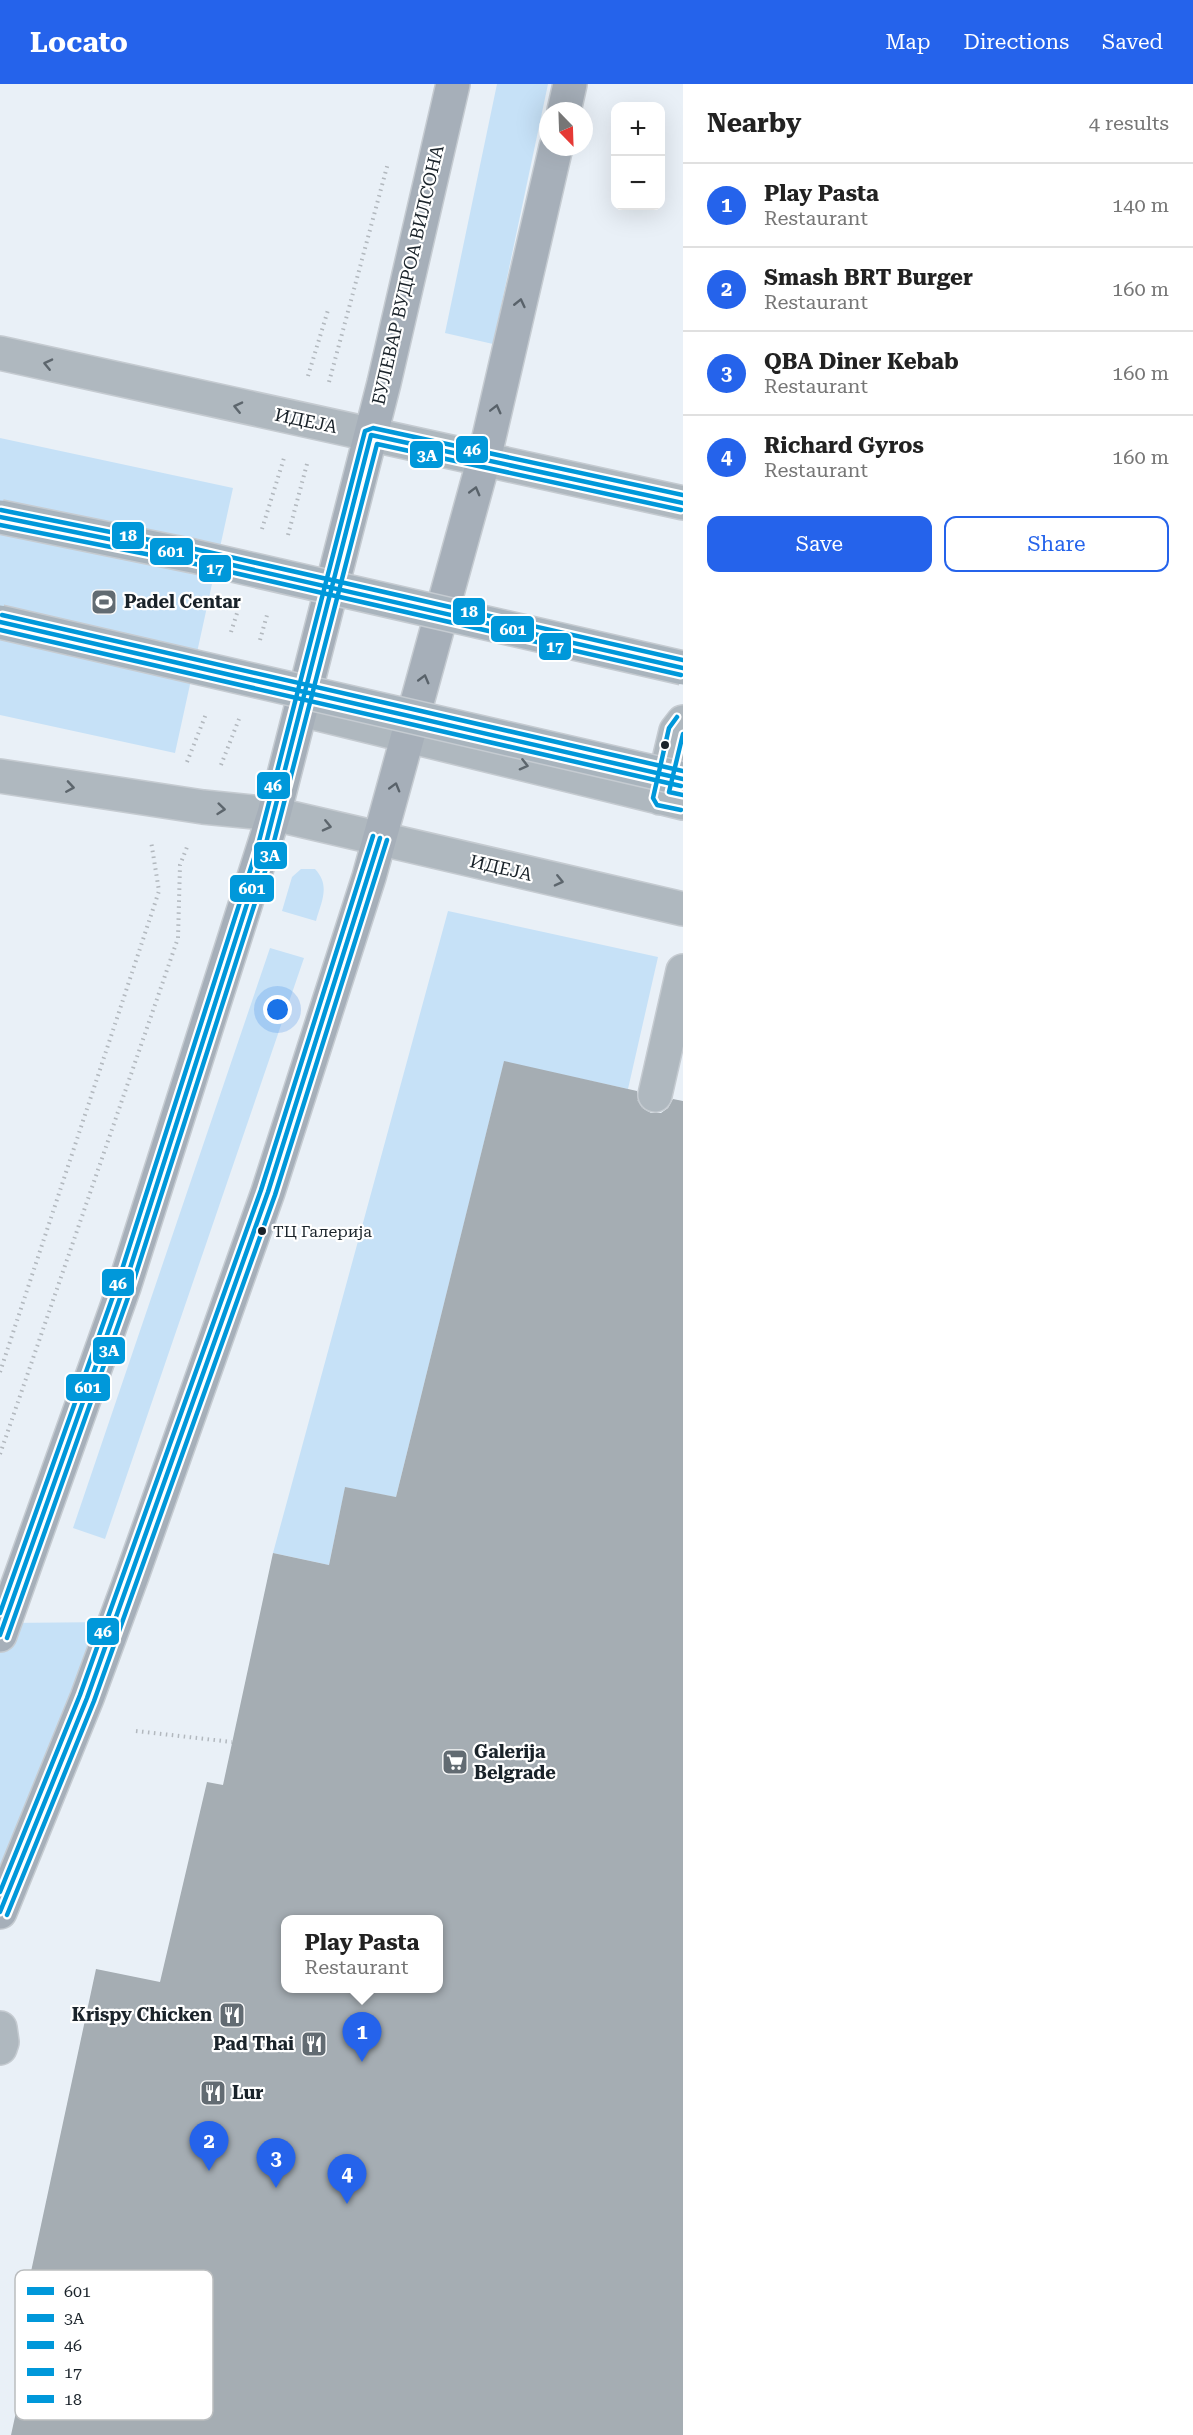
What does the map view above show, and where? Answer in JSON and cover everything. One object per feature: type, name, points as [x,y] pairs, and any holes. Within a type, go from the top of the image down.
[{"type":"highway","points":[[0,518],[216,561],[683,668]]},
{"type":"highway","points":[[0,622],[675,793]]},
{"type":"main road","name":"БУЛЕВАР ВУДРОА ВИЛСОНА","points":[[0,1635],[124,1287],[274,814],[371,435],[453,84]]},
{"type":"main road","points":[[566,102],[570,84]]},
{"type":"main road","points":[[0,1912],[87,1698],[268,1192],[380,838],[484,459],[554,156]]},
{"type":"street","name":"ИДЕЈА","points":[[0,353],[296,420],[683,503]]},
{"type":"street","points":[[302,710],[409,736],[675,793],[676,731],[683,722]]},
{"type":"street","name":"ИДЕЈА","points":[[0,776],[203,807],[274,814],[683,909]]},
{"type":"street","points":[[655,1095],[683,971]]},
{"type":"street","points":[[0,2028],[2,2042],[0,2048]]},
{"type":"path","points":[[296,420],[328,310]]},
{"type":"path","points":[[0,1372],[159,891],[151,837]]},
{"type":"path","points":[[136,1731],[232,1742]]},
{"type":"shaded area","points":[[497,84],[548,84],[544,102],[539,102],[539,127],[493,344],[445,333]]},
{"type":"shaded area","name":"Padel Centar","points":[[0,438],[233,488],[175,753],[0,715]]},
{"type":"shaded area","points":[[301,869],[315,869],[323,882],[322,901],[316,921],[282,911],[292,877]]},
{"type":"shaded area","points":[[448,911],[658,957],[628,1089],[504,1062],[396,1497],[345,1488],[329,1565],[273,1553]]},
{"type":"shaded area","points":[[270,948],[304,958],[105,1539],[73,1528]]},
{"type":"shaded area","points":[[114,1622],[0,1911],[0,1635],[5,1623]]},
{"type":"building","name":"Galerija Belgrade","points":[[504,1061],[637,1091],[637,1100],[642,1108],[651,1113],[661,1113],[668,1108],[673,1099],[683,1101],[683,2435],[11,2435],[15,2417],[15,2420],[213,2420],[213,2270],[31,2270],[96,1969],[160,1982],[207,1782],[223,1785],[273,1553],[329,1565],[345,1487],[396,1497]]},
{"type":"transit line","name":"46","points":[[0,1613],[117,1285],[257,849],[365,431],[373,428],[683,495]]},
{"type":"transit line","name":"601","points":[[0,1635],[124,1287],[264,851],[371,435],[683,503]]},
{"type":"transit line","name":"3A","points":[[7,1638],[131,1289],[271,853],[377,444],[681,510]]},
{"type":"transit line","name":"18","points":[[1,510],[195,549],[683,660]]},
{"type":"transit line","name":"601","points":[[0,517],[193,556],[683,668]]},
{"type":"transit line","name":"17","points":[[0,525],[191,563],[681,675]]},
{"type":"transit line","name":"18","points":[[2,615],[683,771]]},
{"type":"transit line","name":"601","points":[[0,622],[683,779]]},
{"type":"transit line","name":"17","points":[[0,630],[681,786]]},
{"type":"transit line","name":"3A","points":[[677,717],[669,728],[653,798],[657,805],[681,810]]},
{"type":"transit line","name":"46","points":[[683,734],[669,792],[683,795]]},
{"type":"transit line","name":"46","points":[[0,1892],[80,1695],[261,1190],[373,836]]},
{"type":"transit line","name":"601","points":[[0,1912],[87,1698],[268,1192],[380,838]]},
{"type":"transit line","name":"3A","points":[[7,1915],[94,1701],[275,1195],[387,840]]},
{"type":"place","name":"Padel Centar","points":[[104,602]]},
{"type":"place","name":"ТЦ Галерија","points":[[262,1231]]},
{"type":"place","name":"Galerija Belgrade","points":[[455,1762]]},
{"type":"place","name":"Krispy Chicken","points":[[232,2015]]},
{"type":"place","name":"Pad Thai","points":[[314,2044]]},
{"type":"place","name":"Play Pasta","points":[[362,2062]]},
{"type":"place","name":"Lur","points":[[213,2093]]},
{"type":"place","name":"Smash BRT Burger","points":[[209,2171]]},
{"type":"place","name":"QBA Diner Kebab","points":[[276,2188]]},
{"type":"place","name":"Richard Gyros","points":[[347,2204]]}]
